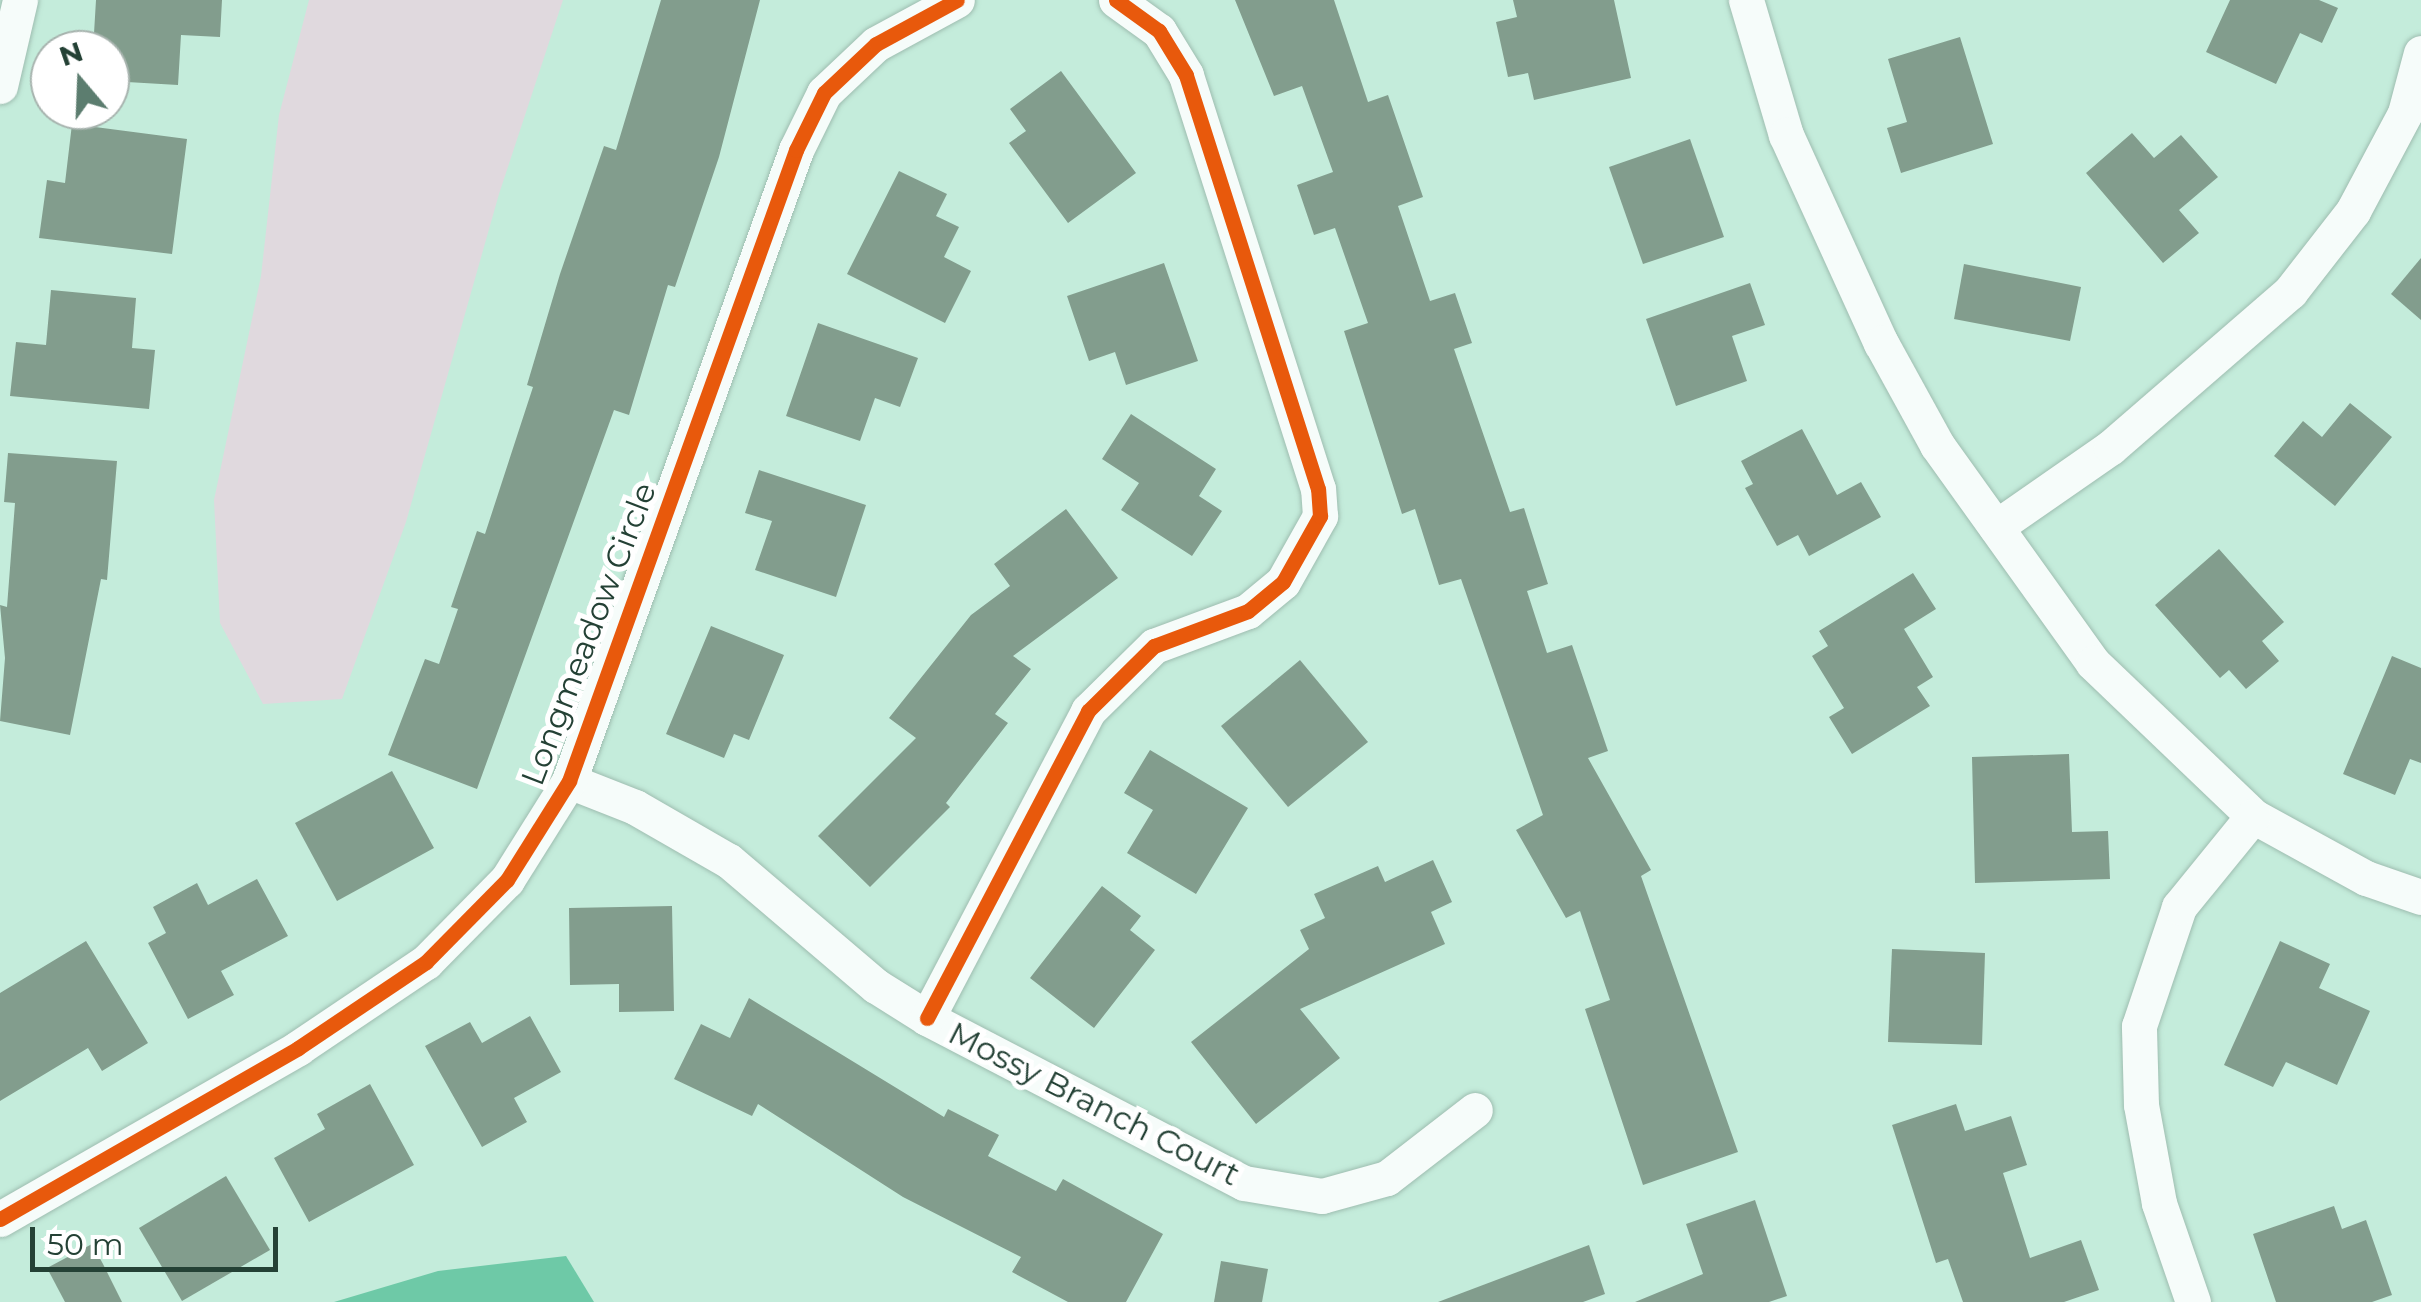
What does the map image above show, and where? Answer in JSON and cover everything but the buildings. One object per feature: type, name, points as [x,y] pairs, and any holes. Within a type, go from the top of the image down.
[{"type":"street","points":[[0,86],[20,0]]},
{"type":"street","name":"Longmeadow Circle","points":[[0,1219],[298,1048],[426,962],[506,880],[569,781],[803,136],[824,93],[876,44],[957,0]]},
{"type":"street","points":[[928,1018],[1088,711],[1154,646],[1248,611],[1283,582],[1320,516],[1318,489],[1186,74],[1159,31],[1116,0]]},
{"type":"street","points":[[1746,0],[1786,135],[1838,258],[1937,444],[2093,663],[2253,816],[2366,878],[2421,896]]},
{"type":"street","points":[[1996,527],[2111,447],[2290,292],[2353,211],[2405,112],[2421,54]]},
{"type":"street","name":"Longmeadow Circle","points":[[569,781],[635,807],[729,861],[876,986],[928,1018]]},
{"type":"street","points":[[2193,1302],[2159,1203],[2141,1105],[2139,1026],[2179,906],[2253,816]]},
{"type":"street","name":"Mossy Branch Court","points":[[928,1018],[1244,1183],[1322,1196],[1387,1178],[1475,1110]]},
{"type":"shaded area","points":[[309,0],[563,0],[499,194],[406,522],[342,699],[263,704],[220,623],[214,500],[261,276],[279,115]]},
{"type":"shaded area","points":[[566,1256],[594,1302],[334,1302],[438,1271]]},
{"type":"cycle path","points":[[0,1219],[298,1048],[426,962],[507,880],[569,781],[796,150],[824,93],[876,44],[957,0]]},
{"type":"cycle path","points":[[927,1018],[1088,711],[1154,646],[1248,611],[1283,582],[1320,516],[1318,489],[1186,75],[1159,31],[1116,0]]}]
